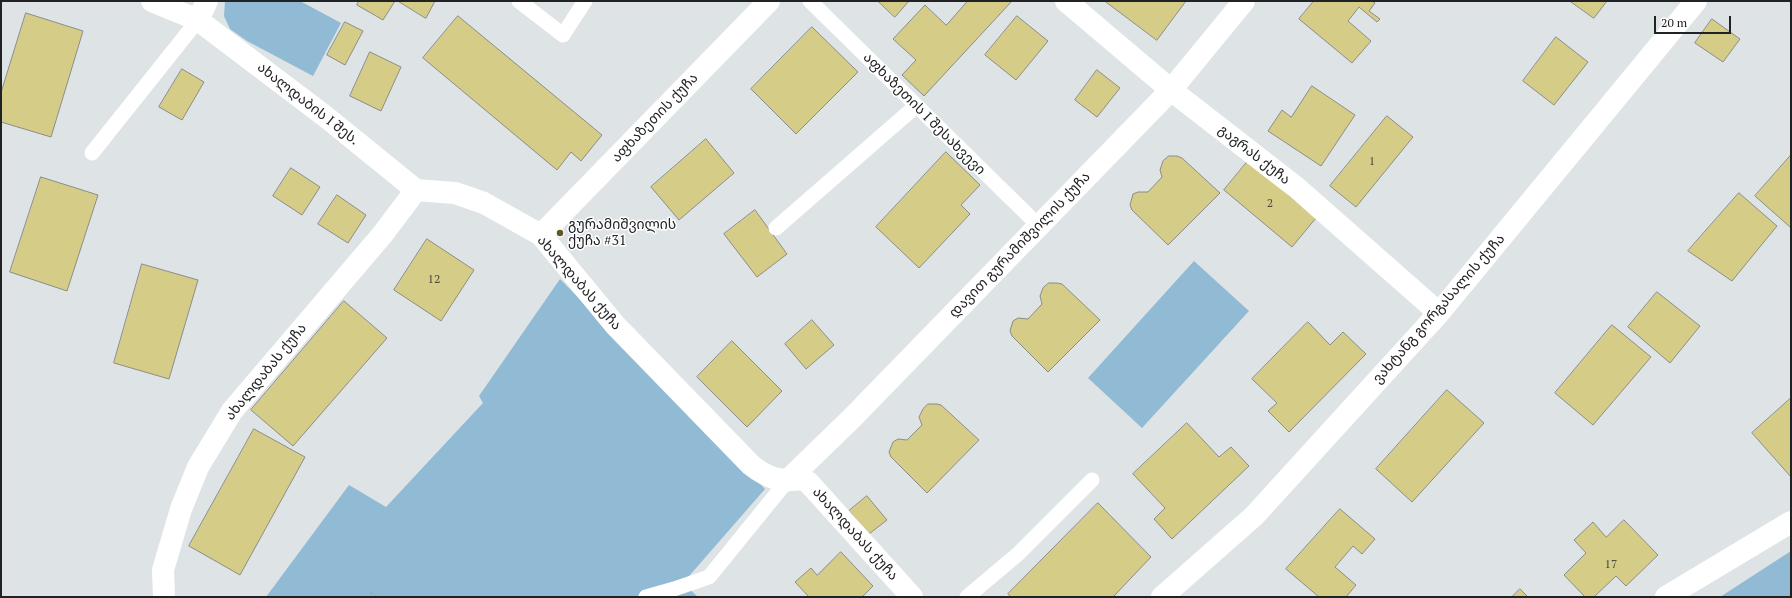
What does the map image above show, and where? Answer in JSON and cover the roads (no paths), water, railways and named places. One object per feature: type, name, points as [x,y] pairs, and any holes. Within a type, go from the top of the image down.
[{"type":"street","points":[[152,1],[203,10]]},
{"type":"street","name":"აფხაზეთის ქუჩა","points":[[542,235],[769,1]]},
{"type":"street","name":"გაგრას ქუჩა","points":[[1066,1],[1171,90],[1297,188],[1439,312]]},
{"type":"street","name":"დავით გურამიშვილის ქუჩა","points":[[787,481],[852,418],[1171,90],[1244,1]]},
{"type":"street","name":"ვახტანგ გორგასალის ქუჩა","points":[[1162,597],[1254,516],[1439,312],[1696,1]]},
{"type":"street","name":"ახალდაბის I შეს.","points":[[203,10],[326,117],[416,190]]},
{"type":"street","name":"ახალდაბას ქუჩა","points":[[164,597],[163,570],[181,509],[198,467],[232,412],[382,235],[416,190],[455,193],[484,203],[542,235],[615,325],[751,465],[762,474],[773,478],[787,481],[800,478],[808,482],[912,597]]},
{"type":"street","points":[[1666,597],[1791,522]]},
{"type":"lane","points":[[519,1],[562,35],[585,1]]},
{"type":"lane","name":"აფხაზეთის I შესახვევი","points":[[810,1],[1039,226]]},
{"type":"lane","points":[[92,153],[203,10]]},
{"type":"lane","points":[[776,228],[916,106]]},
{"type":"lane","points":[[967,597],[1018,554],[1092,480]]},
{"type":"lane","points":[[646,597],[709,577],[787,481]]},
{"type":"place","name":"გურამიშვილის ქუჩა #31","points":[[560,233]]}]
